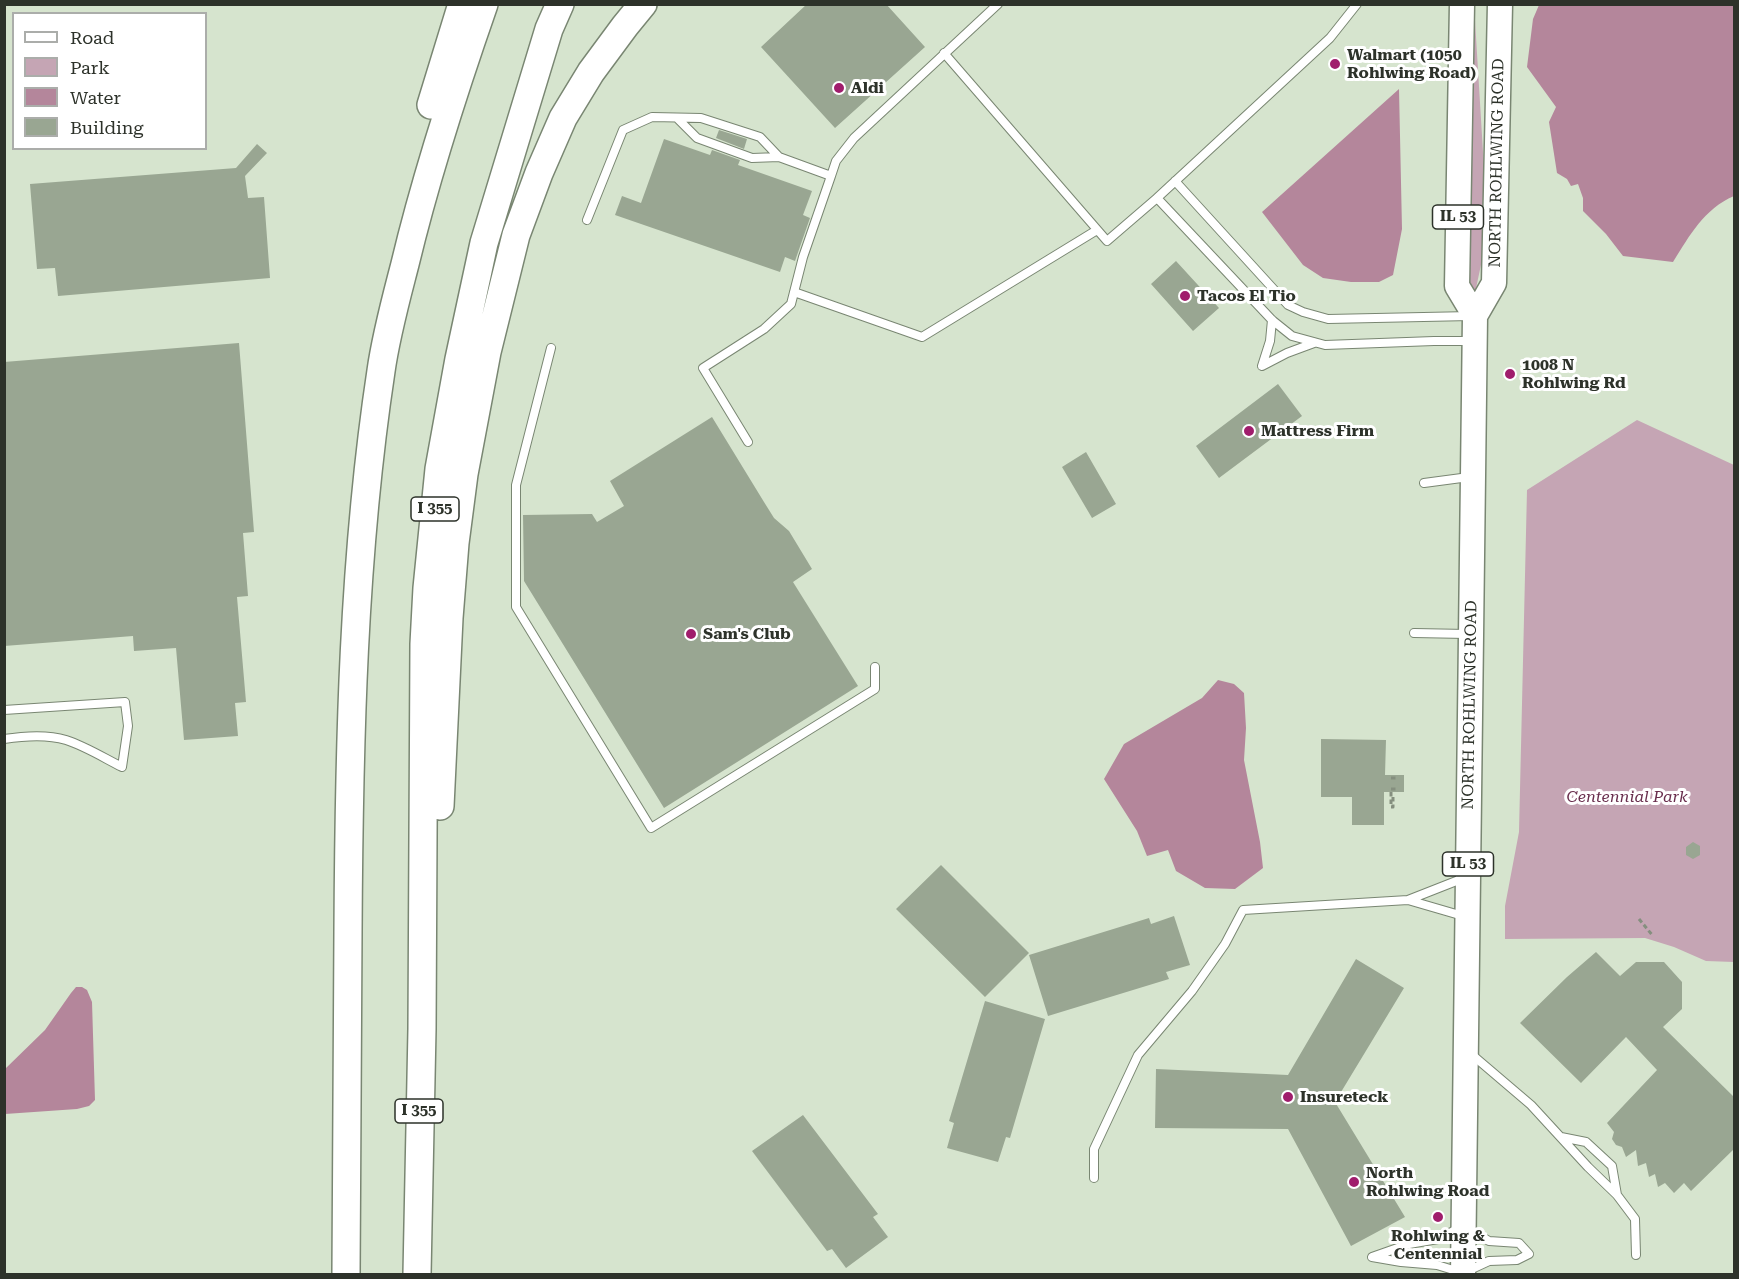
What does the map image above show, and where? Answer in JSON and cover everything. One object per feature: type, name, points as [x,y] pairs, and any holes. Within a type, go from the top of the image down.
[{"type":"highway","points":[[390,323],[406,189],[462,4]]},
{"type":"highway","points":[[346,1275],[349,777],[357,610],[368,469],[381,369],[390,323],[426,182],[484,4]]},
{"type":"highway","name":"I 355","points":[[417,1275],[422,1029],[424,644],[439,469],[459,359],[484,243],[549,29],[560,4]]},
{"type":"highway","points":[[422,1029],[441,800],[449,618],[455,543],[464,474],[487,352],[516,234],[563,118],[591,72],[643,4]]},
{"type":"main road","name":"IL 53","points":[[1462,4],[1457,286],[1475,316]]},
{"type":"main road","name":"NORTH ROHLWING ROAD","points":[[1463,1274],[1475,316],[1494,283],[1500,4]]},
{"type":"lane","points":[[748,442],[703,368],[764,329],[791,304],[803,257],[836,160],[854,138],[998,4]]},
{"type":"lane","points":[[944,54],[1107,241],[1157,198],[1330,38],[1357,4]]},
{"type":"lane","points":[[587,220],[624,130],[652,117],[701,118],[760,137],[779,157]]},
{"type":"lane","points":[[677,118],[697,138],[752,158],[779,157],[831,176]]},
{"type":"lane","points":[[1175,181],[1288,305],[1303,312],[1328,319],[1475,316]]},
{"type":"lane","points":[[1157,198],[1272,320],[1292,336],[1325,345],[1434,341],[1475,342]]},
{"type":"lane","points":[[794,292],[922,337],[1097,230]]},
{"type":"lane","points":[[1272,320],[1270,341],[1262,366],[1314,343]]},
{"type":"lane","points":[[551,348],[516,485],[516,607],[651,828],[875,689],[875,667]]},
{"type":"lane","points":[[1424,483],[1473,477]]},
{"type":"lane","points":[[1414,633],[1471,634]]},
{"type":"lane","points":[[4,710],[125,702],[128,726],[122,767],[65,740],[41,736],[4,739]]},
{"type":"lane","points":[[1094,1178],[1094,1149],[1138,1055],[1192,991],[1225,944],[1244,910],[1408,900],[1468,877]]},
{"type":"lane","points":[[1408,900],[1468,917]]},
{"type":"lane","points":[[1466,1049],[1531,1105],[1617,1195],[1635,1219],[1636,1255]]},
{"type":"lane","points":[[1561,1137],[1586,1142],[1612,1166],[1617,1195]]},
{"type":"lane","points":[[1463,1226],[1489,1241],[1519,1243],[1528,1254],[1517,1260],[1489,1261],[1463,1274],[1437,1265],[1372,1257],[1409,1244],[1438,1239],[1463,1226]]},
{"type":"path","points":[[1391,778],[1396,778]]},
{"type":"path","points":[[1640,919],[1653,936]]},
{"type":"green space","points":[[1474,4],[1487,218],[1485,246],[1475,293],[1469,295],[1469,5]]},
{"type":"green space","name":"Centennial Park","points":[[1637,420],[1734,465],[1734,962],[1706,961],[1674,947],[1645,938],[1505,939],[1505,906],[1519,832],[1527,490]]},
{"type":"water","points":[[1539,5],[1734,5],[1734,196],[1723,201],[1706,215],[1673,262],[1623,256],[1606,234],[1583,211],[1583,198],[1578,184],[1571,186],[1567,179],[1557,173],[1549,122],[1556,107],[1527,67],[1533,19]]},
{"type":"water","points":[[1399,89],[1402,229],[1393,275],[1379,282],[1351,282],[1323,278],[1303,265],[1262,212]]},
{"type":"water","points":[[1218,680],[1234,684],[1244,693],[1246,728],[1244,760],[1263,868],[1235,889],[1205,888],[1176,871],[1168,850],[1147,856],[1137,831],[1104,779],[1124,744],[1202,698]]},
{"type":"water","points":[[76,987],[87,990],[92,1002],[95,1100],[89,1106],[77,1109],[5,1114],[5,1069],[45,1030]]},
{"type":"building","name":"Aldi","points":[[807,4],[886,4],[925,47],[835,128],[761,47]]},
{"type":"building","points":[[719,130],[747,139],[744,149],[716,138]]},
{"type":"building","points":[[664,139],[710,155],[712,150],[740,160],[738,165],[812,191],[803,215],[810,218],[795,261],[785,257],[780,272],[615,215],[622,196],[641,203]]},
{"type":"building","points":[[257,144],[267,153],[245,176],[248,198],[264,197],[270,278],[58,296],[55,268],[37,269],[30,184],[236,168]]},
{"type":"building","name":"Tacos El Tio","points":[[1176,261],[1219,308],[1193,331],[1151,284]]},
{"type":"building","points":[[239,343],[254,532],[243,533],[248,596],[237,597],[246,702],[235,703],[238,736],[184,740],[176,648],[134,651],[133,636],[4,646],[4,362]]},
{"type":"building","name":"Mattress Firm","points":[[1278,384],[1302,416],[1219,478],[1196,446]]},
{"type":"building","name":"Sam's Club","points":[[712,417],[774,518],[789,531],[812,569],[793,582],[858,686],[664,808],[524,581],[523,515],[592,514],[597,522],[624,506],[610,481]]},
{"type":"building","points":[[1086,452],[1116,504],[1092,518],[1062,467]]},
{"type":"building","points":[[1321,739],[1386,740],[1385,775],[1404,775],[1404,792],[1384,792],[1384,825],[1352,825],[1352,797],[1321,797]]},
{"type":"building","points":[[1693,842],[1700,846],[1700,855],[1693,859],[1686,855],[1686,847]]},
{"type":"building","points":[[941,865],[1029,953],[985,997],[896,909]]},
{"type":"building","points":[[1174,916],[1190,965],[1166,972],[1169,979],[1048,1016],[1029,955],[1149,918],[1151,924]]},
{"type":"building","points":[[1596,952],[1620,976],[1636,962],[1664,962],[1682,982],[1682,1009],[1663,1027],[1734,1097],[1734,1149],[1691,1191],[1684,1183],[1674,1193],[1665,1183],[1658,1187],[1655,1174],[1649,1177],[1646,1163],[1638,1166],[1636,1150],[1626,1157],[1622,1147],[1616,1145],[1612,1139],[1614,1132],[1607,1123],[1657,1070],[1626,1037],[1581,1083],[1520,1023]]},
{"type":"building","points":[[1356,959],[1404,988],[1335,1102],[1405,1217],[1351,1246],[1288,1129],[1155,1128],[1156,1069],[1288,1075]]},
{"type":"building","points":[[985,1001],[1045,1019],[1010,1138],[1006,1137],[998,1162],[947,1148],[954,1123],[949,1121]]},
{"type":"building","points":[[803,1115],[878,1214],[873,1217],[888,1237],[846,1268],[832,1249],[827,1251],[752,1151]]},
{"type":"place","name":"Walmart (1050 Rohlwing Road)","points":[[1335,64]]},
{"type":"place","name":"Aldi","points":[[839,88]]},
{"type":"place","name":"Tacos El Tio","points":[[1185,296]]},
{"type":"place","name":"1008 N Rohlwing Rd","points":[[1510,374]]},
{"type":"place","name":"Mattress Firm","points":[[1249,431]]},
{"type":"place","name":"Sam's Club","points":[[691,634]]},
{"type":"place","name":"Insureteck","points":[[1288,1097]]},
{"type":"place","name":"North Rohlwing Road","points":[[1354,1182]]},
{"type":"place","name":"Rohlwing & Centennial","points":[[1438,1217]]}]
